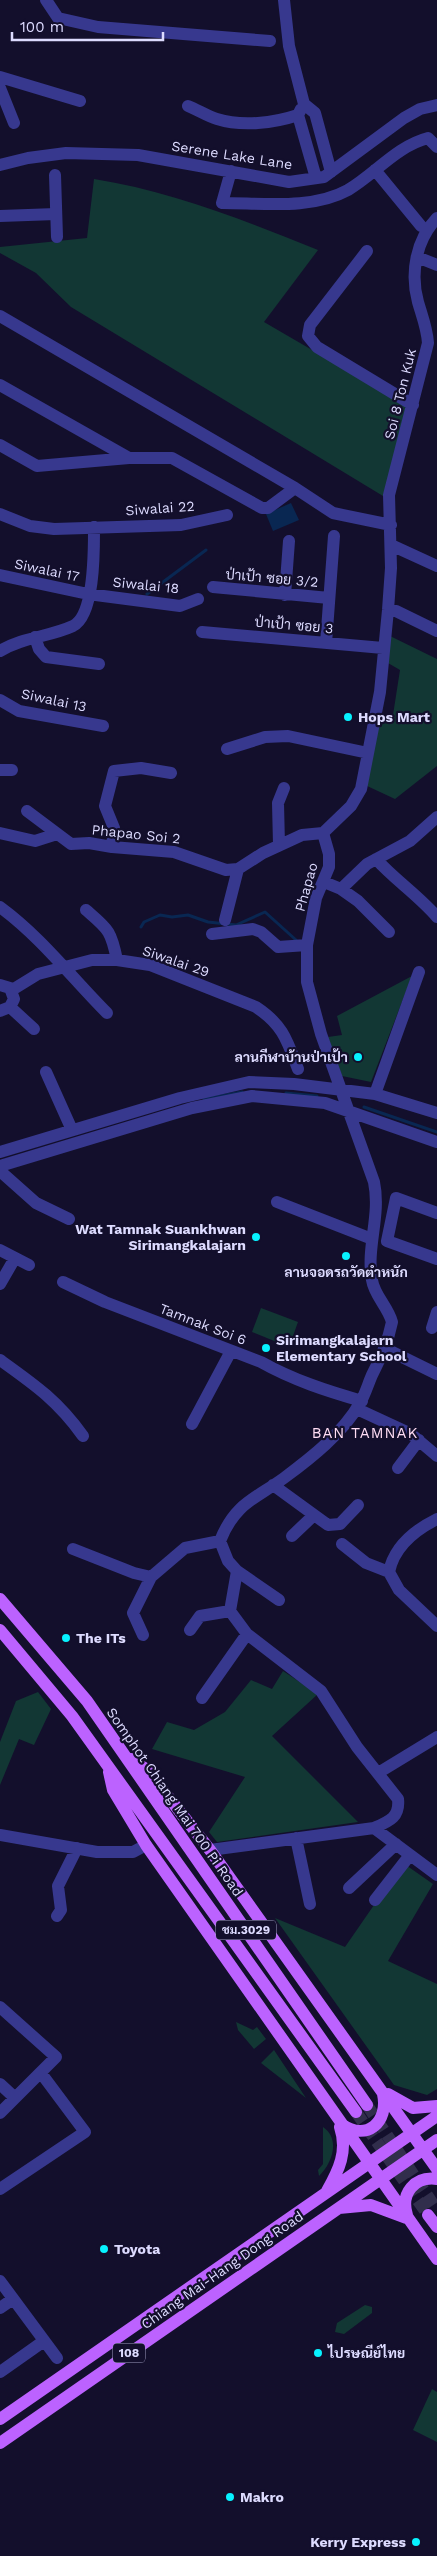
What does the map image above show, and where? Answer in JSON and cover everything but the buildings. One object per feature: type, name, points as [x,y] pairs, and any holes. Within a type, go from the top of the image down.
[{"type":"main road","name":"Somphot Chiang Mai 700 Pi Road","points":[[0,1599],[87,1702],[125,1755],[361,2109],[72,1716],[0,1630]]},
{"type":"main road","points":[[125,1755],[147,1770],[210,1850],[382,2089],[411,2134],[437,2169]]},
{"type":"main road","points":[[108,1767],[113,1790],[146,1845],[437,2259]]},
{"type":"main road","points":[[338,2120],[355,2132],[370,2128],[378,2123],[384,2115],[386,2105],[382,2089]]},
{"type":"main road","points":[[382,2089],[395,2100],[413,2108],[437,2106]]},
{"type":"main road","name":"Chiang Mai-Hang Dong Road","points":[[0,2419],[61,2364],[326,2193],[437,2116]]},
{"type":"main road","points":[[326,2193],[343,2155],[342,2134],[338,2120]]},
{"type":"main road","name":"Chiang Mai-Hang Dong Road","points":[[0,2444],[437,2140]]},
{"type":"main road","points":[[408,2219],[404,2200],[410,2187],[422,2180],[437,2179]]},
{"type":"main road","points":[[336,2209],[371,2205],[392,2211],[408,2219]]},
{"type":"main road","points":[[434,2211],[437,2227]]},
{"type":"street","points":[[46,0],[58,18],[98,27],[270,41]]},
{"type":"street","points":[[284,0],[288,46],[316,178]]},
{"type":"street","points":[[0,77],[80,101]]},
{"type":"street","points":[[0,88],[14,123]]},
{"type":"street","name":"Serene Lake Lane","points":[[0,165],[28,158],[66,153],[138,155],[289,182],[324,178],[404,118],[420,109],[437,105]]},
{"type":"street","points":[[188,106],[218,119],[243,121],[277,122],[301,110],[315,113],[331,172]]},
{"type":"street","points":[[231,171],[222,203],[300,203],[329,197],[347,190],[413,142],[428,138],[437,148]]},
{"type":"street","points":[[375,170],[420,226]]},
{"type":"street","points":[[55,175],[57,237]]},
{"type":"street","points":[[0,216],[56,214]]},
{"type":"street","name":"Soi 8 Ton Kuk","points":[[391,525],[389,495],[428,343],[414,272],[417,257],[428,227],[437,218]]},
{"type":"street","points":[[367,251],[310,325],[308,336],[317,347],[413,405]]},
{"type":"street","points":[[417,257],[437,265]]},
{"type":"street","points":[[0,316],[295,488],[333,513],[391,525],[388,610],[380,692],[361,789],[351,806],[323,832],[302,835],[279,845],[238,869],[225,920]]},
{"type":"street","points":[[0,385],[129,458]]},
{"type":"street","points":[[0,445],[37,466],[129,458],[172,458],[262,508],[268,508],[295,488]]},
{"type":"street","name":"Siwalai 22","points":[[0,514],[30,526],[54,528],[181,524],[227,515]]},
{"type":"street","points":[[0,651],[15,642],[74,625],[84,617],[94,558],[94,527]]},
{"type":"street","points":[[326,643],[334,536]]},
{"type":"street","points":[[285,594],[289,541]]},
{"type":"street","points":[[391,545],[437,566]]},
{"type":"street","name":"Siwalai 17","points":[[0,575],[88,594]]},
{"type":"street","name":"ป่าเป้า ซอย 3/2","points":[[213,588],[329,598]]},
{"type":"street","name":"Siwalai 18","points":[[88,594],[180,606],[198,599]]},
{"type":"street","points":[[388,610],[396,611],[437,631]]},
{"type":"street","name":"ป่าเป้า ซอย 3","points":[[202,632],[383,648]]},
{"type":"street","points":[[35,636],[39,649],[46,656],[99,664]]},
{"type":"street","name":"Siwalai 13","points":[[0,700],[19,711],[103,726]]},
{"type":"street","points":[[227,749],[258,738],[288,736],[368,753]]},
{"type":"street","points":[[112,848],[114,828],[106,806],[114,771],[141,768],[171,773]]},
{"type":"street","points":[[279,845],[278,803],[284,788]]},
{"type":"street","name":"Phapao Soi 2","points":[[27,811],[71,844],[88,843],[112,848],[174,852],[226,870],[238,869]]},
{"type":"street","points":[[341,889],[376,859],[410,841],[437,817]]},
{"type":"street","name":"Phapao","points":[[220,1541],[235,1513],[253,1496],[306,1461],[338,1431],[359,1405],[386,1349],[392,1322],[372,1282],[369,1256],[377,1196],[351,1112],[322,1034],[307,982],[307,945],[316,898],[329,867],[329,854],[323,832]]},
{"type":"street","points":[[0,833],[35,841],[57,834]]},
{"type":"street","points":[[376,859],[389,874],[420,897],[437,917]]},
{"type":"street","points":[[324,882],[341,889],[358,901],[389,932]]},
{"type":"street","points":[[0,907],[55,956],[63,968],[107,1013]]},
{"type":"street","points":[[86,910],[108,929],[113,938],[117,960]]},
{"type":"street","points":[[212,934],[253,929],[261,932],[278,947],[307,945]]},
{"type":"street","name":"Siwalai 29","points":[[6,988],[38,974],[92,960],[117,960],[150,965],[256,1007],[270,1016],[285,1033],[298,1069]]},
{"type":"street","points":[[375,1094],[419,972]]},
{"type":"street","points":[[6,988],[14,999],[5,1009],[34,1030]]},
{"type":"street","points":[[46,1072],[72,1130]]},
{"type":"street","points":[[0,1152],[235,1084],[272,1082],[341,1089],[375,1094],[437,1113]]},
{"type":"street","points":[[0,1166],[192,1108],[252,1096],[300,1099],[325,1103],[437,1142]]},
{"type":"street","points":[[0,1171],[36,1203],[69,1219]]},
{"type":"street","points":[[437,1213],[396,1198],[387,1241],[437,1259]]},
{"type":"street","points":[[277,1202],[372,1239]]},
{"type":"street","points":[[0,1250],[29,1265]]},
{"type":"street","points":[[0,1284],[15,1258]]},
{"type":"street","name":"Tamnak Soi 6","points":[[63,1282],[105,1302],[232,1351],[359,1405],[372,1415],[418,1440],[437,1456]]},
{"type":"street","points":[[432,1328],[437,1312]]},
{"type":"street","points":[[386,1349],[437,1374]]},
{"type":"street","points":[[192,1424],[232,1351]]},
{"type":"street","points":[[0,1360],[46,1393],[67,1413],[83,1436]]},
{"type":"street","points":[[398,1468],[418,1440]]},
{"type":"street","points":[[272,1485],[328,1525],[340,1524],[358,1505]]},
{"type":"street","points":[[292,1536],[314,1515]]},
{"type":"street","points":[[437,1519],[416,1532],[401,1545],[391,1560],[389,1572],[399,1590],[437,1626]]},
{"type":"street","points":[[143,1635],[133,1613],[151,1577],[185,1548],[220,1541],[228,1561],[237,1571],[279,1600]]},
{"type":"street","points":[[342,1544],[366,1563],[389,1572]]},
{"type":"street","points":[[73,1549],[134,1573],[151,1577]]},
{"type":"street","points":[[210,1850],[374,1828],[391,1820],[397,1815],[399,1808],[398,1799],[357,1747],[321,1691],[247,1634],[230,1611],[237,1571]]},
{"type":"street","points":[[190,1630],[200,1616],[230,1611]]},
{"type":"street","points":[[202,1698],[247,1634]]},
{"type":"street","points":[[378,1773],[437,1737]]},
{"type":"street","points":[[374,1828],[437,1875]]},
{"type":"street","points":[[0,1835],[97,1852],[133,1852],[146,1845]]},
{"type":"street","points":[[296,1838],[310,1904]]},
{"type":"street","points":[[348,1888],[396,1844]]},
{"type":"street","points":[[58,1916],[60,1910],[58,1886],[77,1848]]},
{"type":"street","points":[[375,1900],[410,1856]]},
{"type":"street","points":[[0,2007],[56,2057],[0,2113]]},
{"type":"street","points":[[0,2188],[85,2132],[41,2073]]},
{"type":"street","points":[[0,2084],[14,2098]]},
{"type":"street","points":[[0,2281],[61,2364]]},
{"type":"street","points":[[0,2308],[13,2299]]},
{"type":"street","points":[[0,2372],[44,2340]]},
{"type":"green space","points":[[94,179],[123,184],[180,199],[236,218],[318,250],[264,322],[410,407],[383,496],[71,307],[36,273],[0,253],[0,247],[87,238]]},
{"type":"green space","points":[[390,636],[437,659],[437,766],[395,799],[365,785],[381,714],[393,715],[400,670],[388,663]]},
{"type":"green space","name":"ลานกีฬาบ้านป่าเป้า","points":[[412,976],[371,1082],[342,1076],[328,1037],[342,1035],[337,1016]]},
{"type":"green space","points":[[261,1308],[298,1322],[289,1347],[252,1332]]},
{"type":"green space","points":[[283,1671],[318,1694],[272,1736],[358,1822],[217,1842],[209,1832],[245,1777],[152,1749],[167,1722],[194,1730],[225,1712],[251,1680],[272,1689]]},
{"type":"green space","points":[[38,1692],[51,1709],[34,1745],[19,1739],[0,1785],[0,1742],[16,1701]]},
{"type":"green space","points":[[403,1863],[433,1884],[388,1961],[437,1984],[437,2089],[427,2095],[394,2085],[275,1918],[345,1947]]},
{"type":"green space","points":[[236,2022],[253,2030],[257,2027],[266,2039],[254,2049],[238,2030]]},
{"type":"green space","points":[[274,2050],[306,2098],[261,2063]]},
{"type":"green space","points":[[323,2127],[332,2138],[333,2152],[328,2165],[319,2176],[318,2170],[323,2164]]},
{"type":"green space","points":[[365,2305],[372,2307],[372,2313],[344,2334],[335,2332],[337,2323]]},
{"type":"green space","points":[[432,2389],[437,2392],[437,2442],[413,2430]]},
{"type":"water","points":[[291,503],[299,520],[273,531],[266,514]]},
{"type":"waterway","points":[[147,594],[206,550]]},
{"type":"waterway","points":[[141,927],[144,922],[160,915],[172,917],[188,915],[208,922],[236,925],[265,912],[296,940]]},
{"type":"waterway","points":[[204,1099],[242,1092]]},
{"type":"waterway","points":[[286,1093],[317,1096]]},
{"type":"waterway","points":[[364,1107],[437,1132]]},
{"type":"tunnel","points":[[367,2105],[437,2210]]},
{"type":"tunnel","points":[[356,2112],[428,2215]]},
{"type":"place","name":"Hops Mart","points":[[348,717]]},
{"type":"place","name":"ลานกีฬาบ้านป่าเป้า","points":[[358,1057]]},
{"type":"place","name":"Wat Tamnak Suankhwan Sirimangkalajarn","points":[[256,1237]]},
{"type":"place","name":"ลานจอดรถวัดตำหนัก","points":[[346,1256]]},
{"type":"place","name":"Sirimangkalajarn Elementary School","points":[[266,1348]]},
{"type":"place","name":"The ITs","points":[[66,1638]]},
{"type":"place","name":"Toyota","points":[[104,2249]]},
{"type":"place","name":"ไปรษณีย์ไทย","points":[[318,2353]]},
{"type":"place","name":"Makro","points":[[230,2497]]},
{"type":"place","name":"Kerry Express","points":[[416,2542]]},
{"type":"district","name":"BAN TAMNAK","points":[[365,1433]]}]
